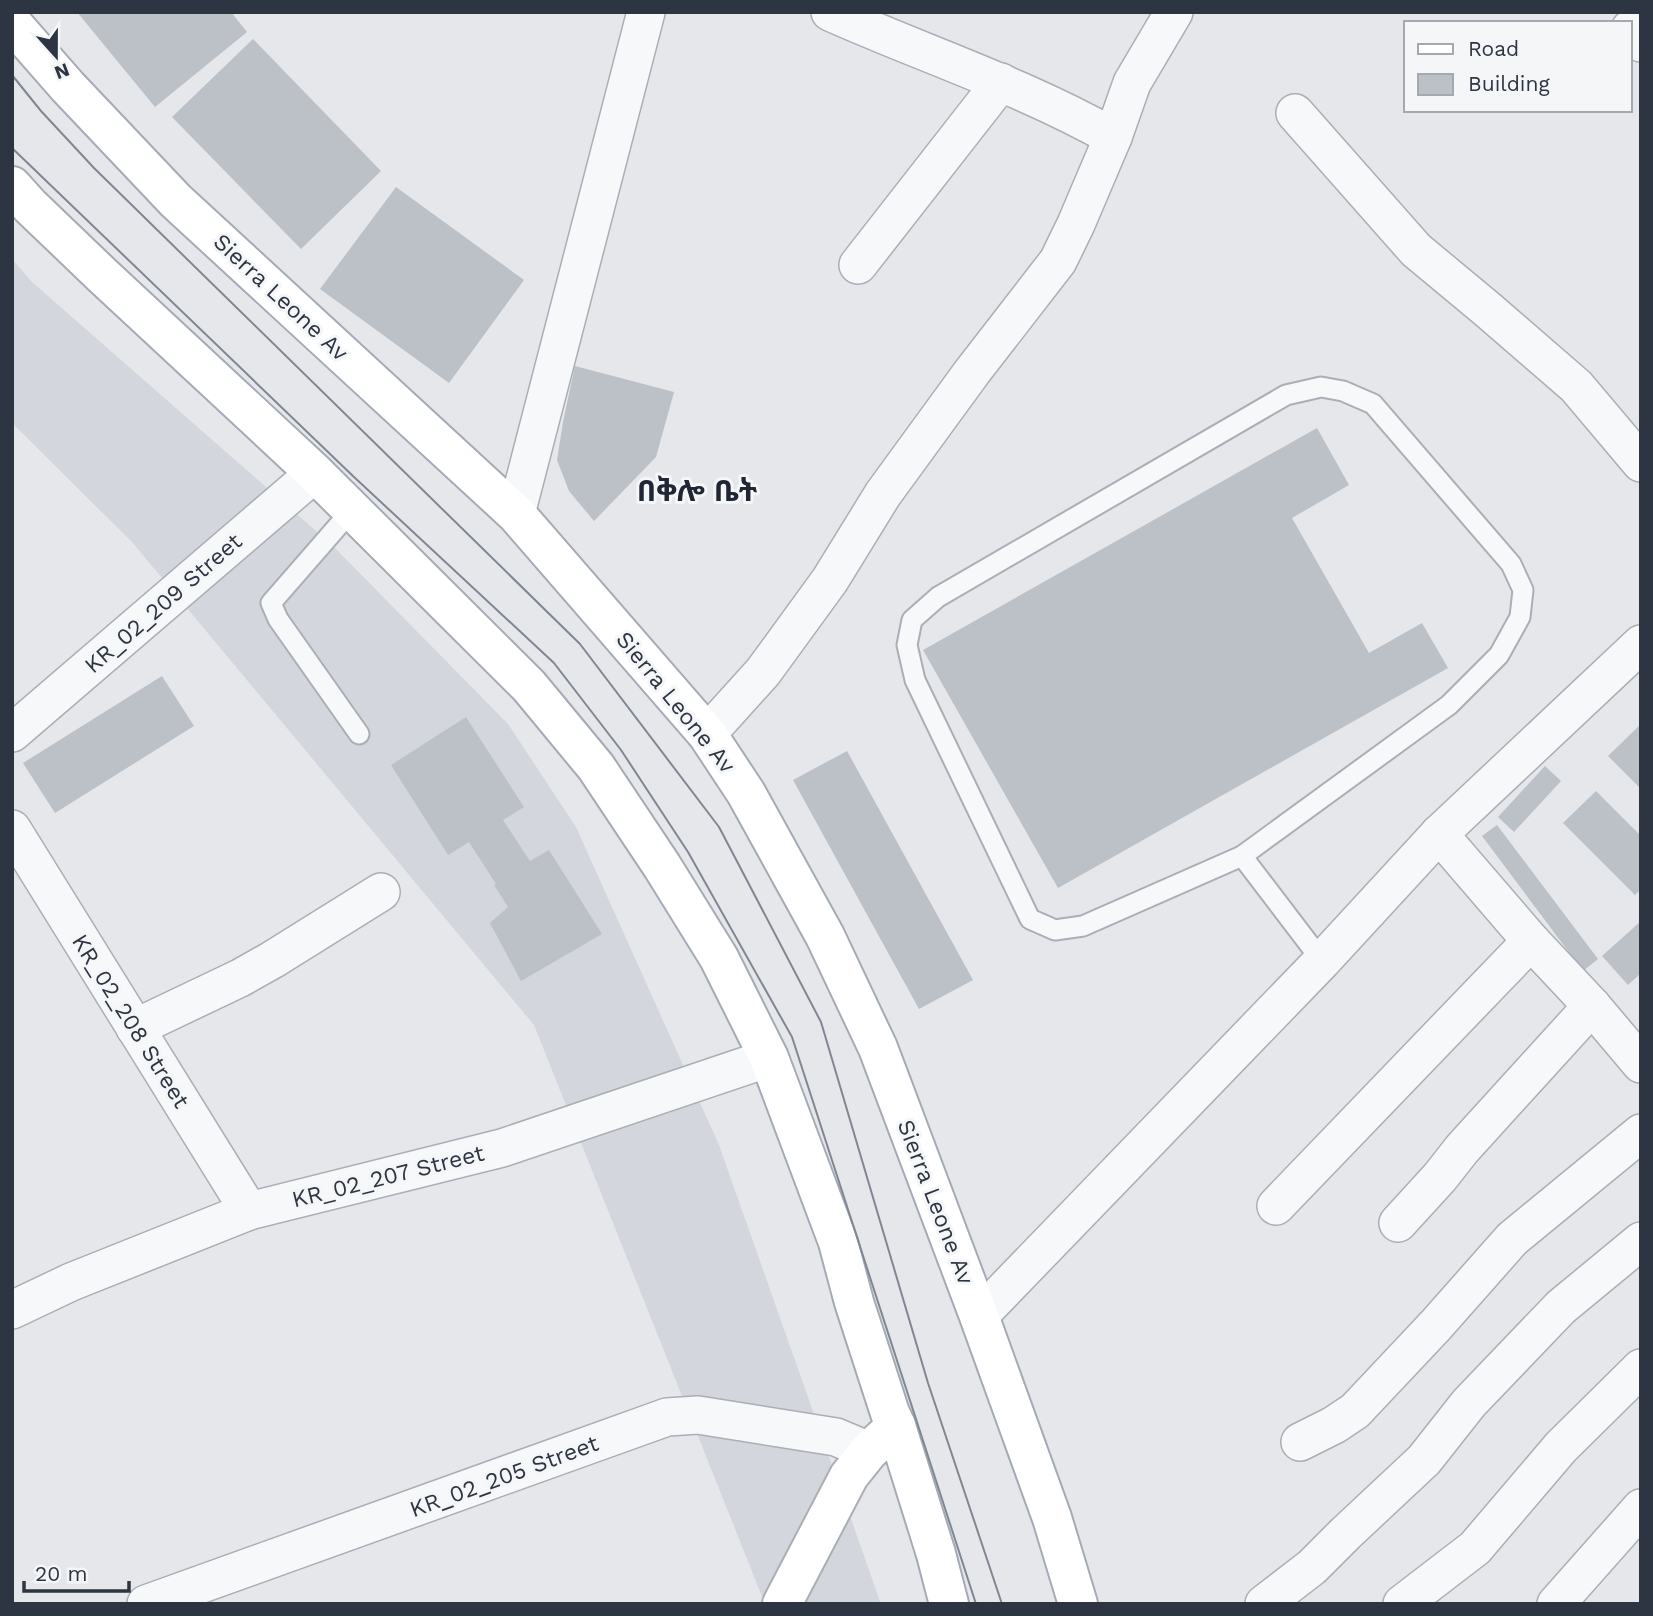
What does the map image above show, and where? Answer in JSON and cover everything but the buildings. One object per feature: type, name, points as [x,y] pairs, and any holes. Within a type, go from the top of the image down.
[{"type":"main road","name":"Sierra Leone Av","points":[[12,23],[68,87],[176,201],[516,514],[707,734],[746,793],[825,936],[878,1048],[1052,1518],[1078,1604]]},
{"type":"main road","points":[[12,186],[102,275],[314,473],[529,686],[596,767],[719,958],[769,1058],[838,1242],[854,1302],[890,1413],[882,1438],[849,1476],[782,1604]]},
{"type":"main road","points":[[882,1438],[936,1554],[949,1604]]},
{"type":"street","points":[[830,12],[1001,82],[1113,137]]},
{"type":"street","points":[[707,734],[763,673],[830,579],[883,494],[972,372],[1058,261],[1113,137],[1132,83],[1174,12]]},
{"type":"street","points":[[516,514],[641,16]]},
{"type":"street","points":[[858,265],[1001,82]]},
{"type":"street","points":[[1294,113],[1416,250],[1576,387],[1641,463]]},
{"type":"street","name":"KR_02_209 Street","points":[[12,733],[314,473]]},
{"type":"street","points":[[979,1316],[1322,961],[1439,834],[1641,644]]},
{"type":"street","name":"KR_02_208 Street","points":[[12,830],[249,1212]]},
{"type":"street","points":[[1439,834],[1641,1064]]},
{"type":"street","points":[[135,1028],[240,978],[381,892]]},
{"type":"street","points":[[1276,1206],[1531,941]]},
{"type":"street","points":[[1398,1223],[1592,1006]]},
{"type":"street","name":"KR_02_207 Street","points":[[12,1310],[71,1282],[249,1212],[502,1147],[769,1058]]},
{"type":"street","points":[[1300,1442],[1355,1411],[1513,1239],[1641,1133]]},
{"type":"street","points":[[1264,1604],[1312,1567],[1424,1460],[1469,1403],[1560,1307],[1641,1241]]},
{"type":"street","points":[[1402,1604],[1475,1548],[1561,1447],[1641,1368]]},
{"type":"street","name":"KR_02_205 Street","points":[[146,1604],[667,1418],[698,1415],[836,1437],[882,1438]]},
{"type":"street","points":[[1556,1604],[1641,1508]]},
{"type":"lane","points":[[1321,387],[1343,391],[1373,404],[1511,564],[1524,590],[1520,617],[1499,655],[1449,705],[1242,856],[1083,926],[1055,930],[1030,919],[915,680],[907,645],[912,620],[938,597],[1286,395],[1321,387]]},
{"type":"lane","points":[[352,510],[271,603],[278,619],[359,734]]},
{"type":"lane","points":[[1242,856],[1322,961]]},
{"type":"shaded area","points":[[12,259],[32,282],[332,545],[508,724],[576,827],[719,1145],[881,1604],[765,1604],[534,1025],[132,542],[12,423]]},
{"type":"tram line","points":[[12,75],[94,168],[580,644],[719,827],[821,1022],[928,1383],[1002,1604]]},
{"type":"tram line","points":[[12,148],[354,477],[554,663],[621,750],[688,852],[792,1037],[976,1604]]},
{"type":"district","name":"በቅሎ ቤት","points":[[697,491]]}]
